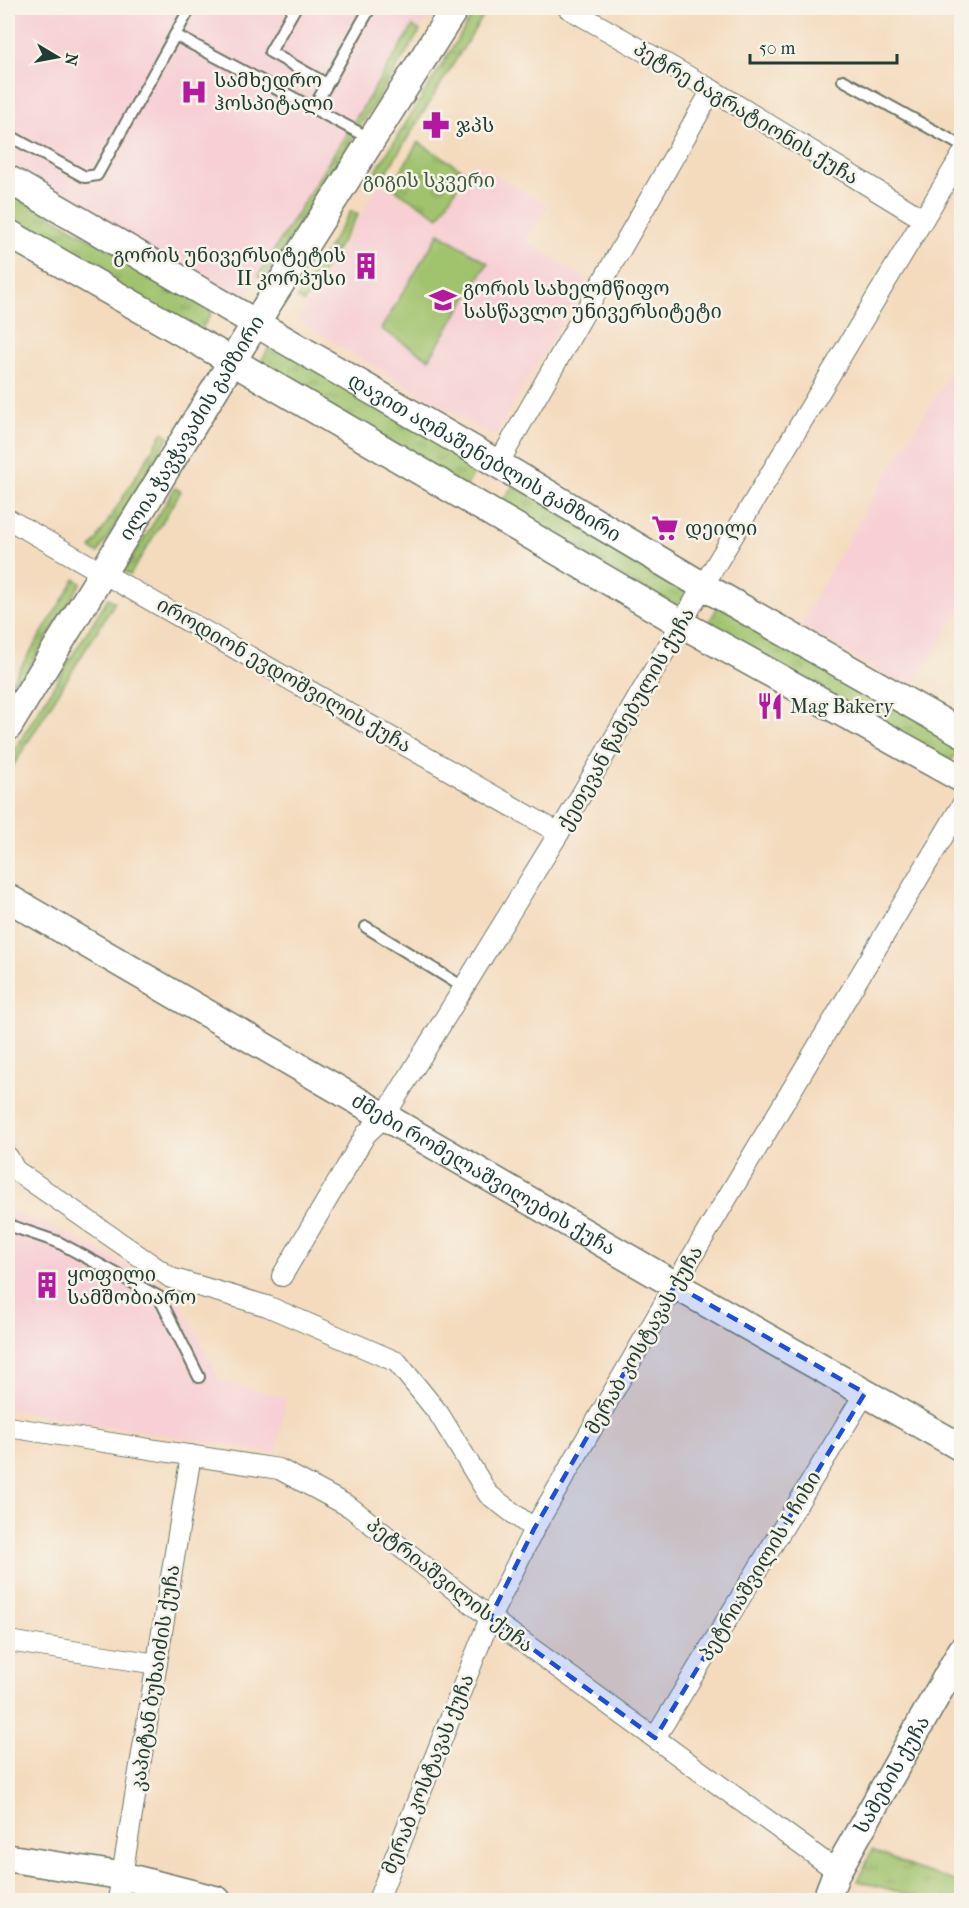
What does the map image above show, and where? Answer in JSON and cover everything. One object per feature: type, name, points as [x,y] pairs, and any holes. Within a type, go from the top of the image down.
[{"type":"street","name":"ილია ჭავჭავაძის გამზირი","points":[[8,727],[255,324],[455,8]]},
{"type":"street","name":"პეტრე ბაგრატიონის ქუჩა","points":[[568,8],[712,90],[923,219]]},
{"type":"street","points":[[498,464],[712,90]]},
{"type":"street","name":"ქეთევან წამებულის ქუჩა","points":[[282,1276],[366,1134],[384,1117],[559,833],[703,586],[962,155]]},
{"type":"street","name":"დავით აღმაშენებლის გამზირი","points":[[8,179],[703,586],[962,733]]},
{"type":"street","points":[[8,233],[682,624],[962,779]]},
{"type":"street","name":"იროდიონ ევდოშვილის ქუჩა","points":[[8,519],[559,833]]},
{"type":"street","name":"მერაბ კოსტავას ქუჩა","points":[[378,1900],[490,1618],[534,1529],[675,1285],[962,805]]},
{"type":"street","name":"ძმები რომელაშვილების ქუჩა","points":[[8,898],[675,1285],[962,1448]]},
{"type":"street","points":[[8,1157],[15,1170],[171,1278],[267,1306],[397,1362],[439,1414],[488,1494],[534,1529]]},
{"type":"street","name":"პეტრიაშვილის I ჩიხი","points":[[655,1738],[865,1393]]},
{"type":"street","name":"პეტრიაშვილის ქუჩა","points":[[8,1427],[279,1469],[350,1507],[490,1618],[837,1871]]},
{"type":"street","name":"კაპიტან ბუხაიძის ქუჩა","points":[[120,1888],[191,1455]]},
{"type":"street","points":[[8,1641],[157,1664]]},
{"type":"street","name":"სამების ქუჩა","points":[[826,1900],[837,1871],[962,1650]]},
{"type":"street","points":[[8,1858],[120,1888],[217,1900]]},
{"type":"lane","points":[[8,135],[85,177],[97,175],[190,8]]},
{"type":"lane","points":[[295,8],[270,52],[327,84]]},
{"type":"lane","points":[[313,109],[370,8]]},
{"type":"lane","points":[[175,36],[371,139]]},
{"type":"lane","points":[[843,80],[962,146]]},
{"type":"lane","points":[[366,927],[463,987]]},
{"type":"lane","points":[[8,1225],[58,1242],[159,1297],[199,1377]]},
{"type":"highlighted area","points":[[675,1285],[865,1393],[655,1738],[490,1618],[534,1529]]},
{"type":"shaded area","name":"სამხედრო ჰოსპიტალი","points":[[8,8],[435,8],[242,303],[8,176]]},
{"type":"shaded area","name":"გორის სახელმწიფო სასწავლო უნივერსიტეტი","points":[[474,162],[548,206],[526,242],[588,279],[494,437],[298,321],[379,184],[440,219]]},
{"type":"shaded area","points":[[961,357],[961,609],[911,689],[799,626],[884,479]]},
{"type":"shaded area","points":[[8,1211],[56,1229],[175,1290],[220,1381],[286,1398],[276,1454],[8,1409]]},
{"type":"green space","points":[[477,8],[488,8],[381,181],[373,176]]},
{"type":"green space","points":[[413,26],[420,31],[264,280],[258,276]]},
{"type":"green space","name":"გიგის სკვერი","points":[[418,142],[466,172],[439,217],[391,187]]},
{"type":"green space","points":[[8,191],[213,310],[199,334],[8,223]]},
{"type":"green space","points":[[351,211],[358,215],[304,302],[297,298]]},
{"type":"green space","points":[[439,233],[488,263],[429,359],[381,329]]},
{"type":"green space","points":[[271,344],[478,466],[466,487],[259,365]]},
{"type":"green space","points":[[163,432],[169,436],[98,553],[91,549]]},
{"type":"green space","points":[[513,485],[691,587],[679,609],[500,506]]},
{"type":"green space","points":[[175,488],[181,491],[130,575],[124,571]]},
{"type":"green space","points":[[75,579],[81,583],[8,701],[8,688]]},
{"type":"green space","points":[[108,598],[115,602],[8,774],[8,760]]},
{"type":"green space","points":[[720,603],[961,744],[949,765],[708,624]]},
{"type":"green space","points":[[872,1850],[917,1869],[961,1883],[961,1900],[930,1900],[858,1881]]},
{"type":"place","name":"სამხედრო ჰოსპიტალი","points":[[194,92]]},
{"type":"place","name":"ჯპს","points":[[436,125]]},
{"type":"place","name":"გორის უნივერსიტეტის II კორპუსი","points":[[366,266]]},
{"type":"place","name":"გორის სახელმწიფო სასწავლო უნივერსიტეტი","points":[[443,300]]},
{"type":"place","name":"დეილი","points":[[665,528]]},
{"type":"place","name":"Mag Bakery","points":[[770,706]]},
{"type":"place","name":"ყოფილი სამშობიარო","points":[[47,1285]]}]
